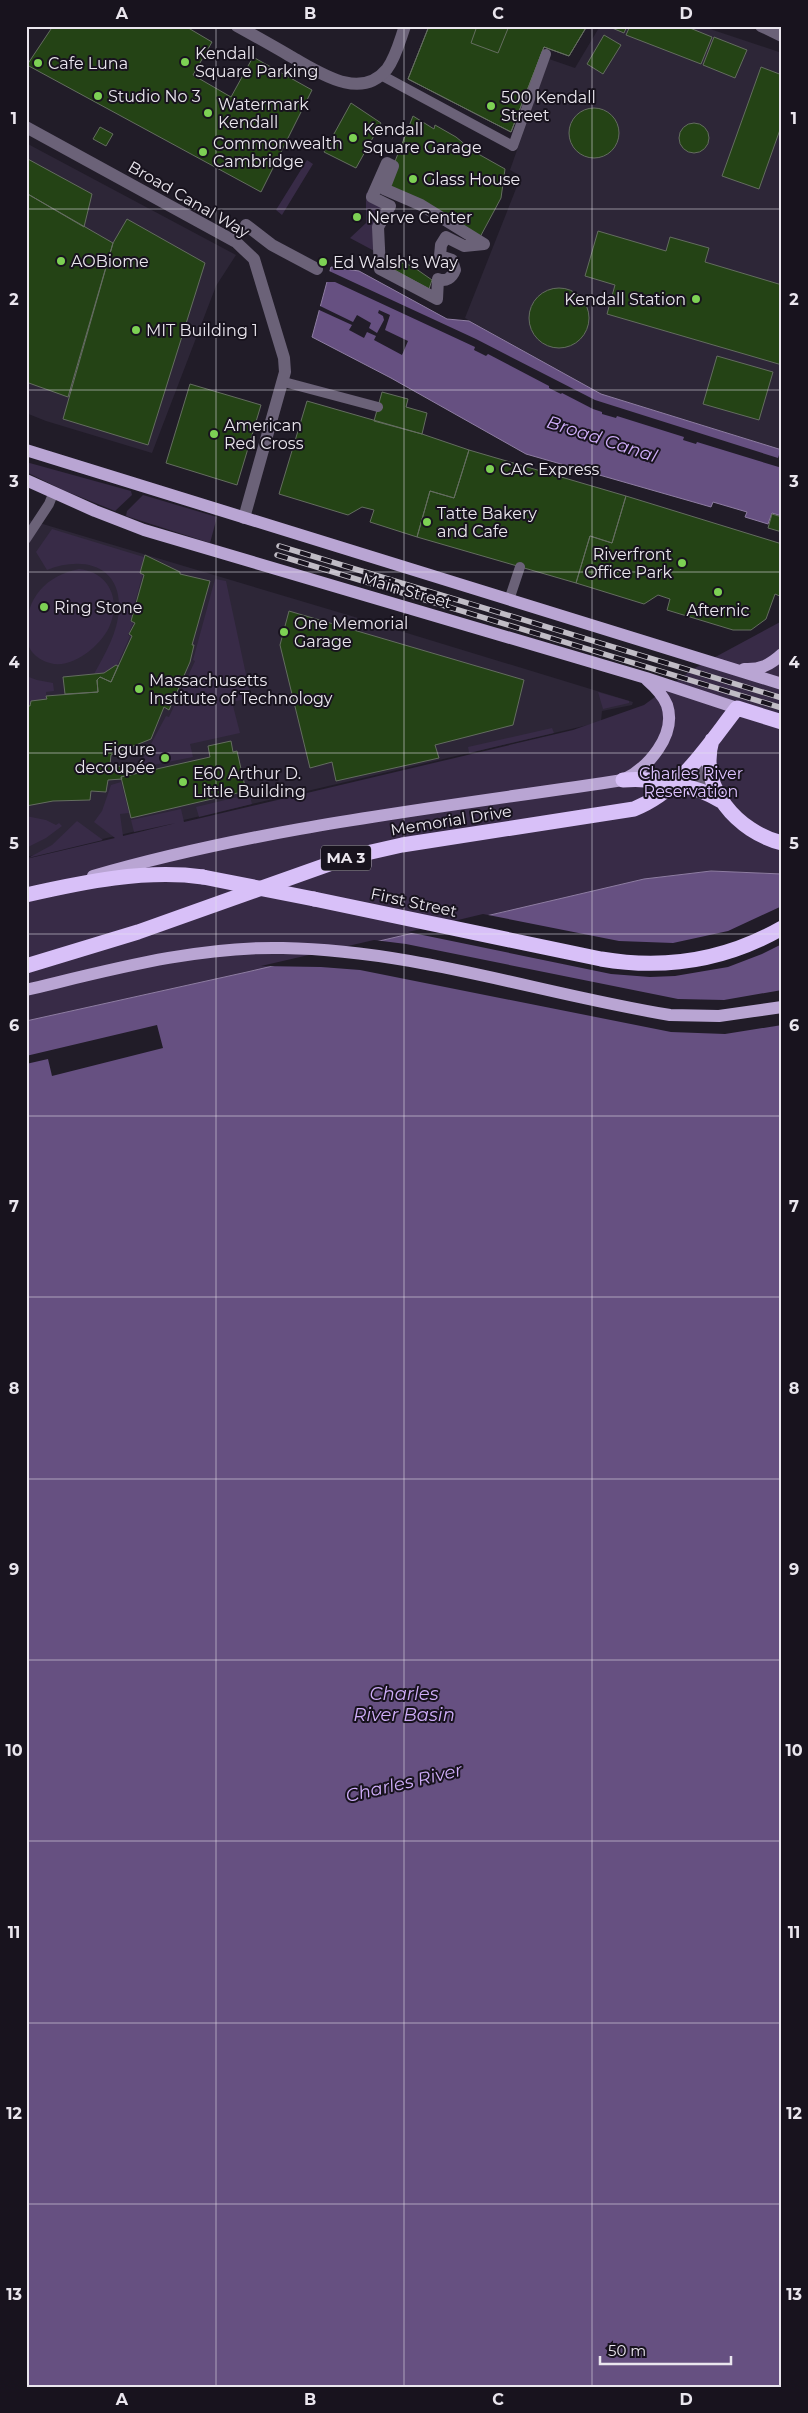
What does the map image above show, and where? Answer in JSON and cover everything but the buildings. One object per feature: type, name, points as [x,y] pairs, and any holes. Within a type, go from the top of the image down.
[{"type":"highway","name":"Main Street","points":[[737,708],[782,722]]},
{"type":"highway","name":"Memorial Drive","points":[[26,966],[138,932],[349,857],[402,845],[628,810],[652,800],[673,784],[737,708]]},
{"type":"highway","points":[[712,740],[709,754],[710,770],[721,801]]},
{"type":"highway","points":[[623,780],[673,784],[702,791],[721,801],[749,829],[782,843]]},
{"type":"highway","name":"First Street","points":[[30,894],[137,876],[170,874],[203,877],[601,959],[646,964],[690,962],[710,958],[750,944],[782,928]]},
{"type":"main road","name":"Main Street","points":[[26,450],[782,684]]},
{"type":"main road","name":"Main Street","points":[[26,480],[53,494],[144,530],[646,678],[737,708]]},
{"type":"main road","points":[[730,668],[762,668],[782,654]]},
{"type":"main road","name":"Memorial Drive","points":[[30,894],[128,866],[250,838],[623,780],[635,774],[650,759],[667,730],[668,713],[666,703],[646,678]]},
{"type":"main road","points":[[26,990],[114,969],[203,952],[258,948],[311,949],[342,951],[405,961],[670,1014],[705,1017],[734,1015],[782,1007]]},
{"type":"street","points":[[237,26],[335,80],[351,84],[365,84],[381,75],[390,64],[404,26]]},
{"type":"street","points":[[767,27],[782,36]]},
{"type":"street","name":"Broad Canal Way","points":[[26,127],[236,242],[247,250],[254,259],[284,358],[284,382],[244,518]]},
{"type":"street","points":[[387,163],[393,166],[384,189],[421,205],[484,244],[464,246],[446,237],[441,245],[440,256],[452,260],[455,270],[447,280],[438,279],[437,299],[380,269],[378,227],[390,206],[372,196],[387,163]]},
{"type":"street","points":[[246,224],[272,245],[317,269]]},
{"type":"lane","points":[[381,75],[513,146],[546,54]]},
{"type":"lane","points":[[284,382],[378,407]]},
{"type":"lane","points":[[26,539],[53,494]]},
{"type":"lane","points":[[509,600],[520,567]]},
{"type":"shaded area","points":[[600,26],[701,26],[782,53],[782,450],[601,394],[465,318],[521,176],[510,170],[549,59],[575,68]]},
{"type":"shaded area","points":[[26,143],[236,255],[216,286],[152,453],[46,421],[26,413]]},
{"type":"shaded area","points":[[26,519],[633,702],[632,705],[602,711],[601,722],[26,857]]},
{"type":"green space","points":[[307,160],[313,164],[282,215],[276,210]]},
{"type":"green space","points":[[366,193],[390,206],[378,227],[380,254],[350,238],[366,223]]},
{"type":"green space","points":[[26,462],[131,491],[132,495],[115,511],[63,490],[26,472]]},
{"type":"green space","points":[[143,495],[217,517],[210,543],[126,516],[127,511]]},
{"type":"green space","points":[[52,529],[147,558],[130,621],[133,623],[128,635],[130,636],[112,677],[105,674],[94,674],[110,643],[116,626],[119,609],[118,594],[113,582],[106,573],[96,567],[85,564],[73,564],[47,570],[36,552]]},
{"type":"green space","points":[[79,569],[98,575],[110,588],[114,605],[110,625],[101,640],[86,654],[68,663],[50,663],[40,659],[32,652],[26,638],[30,609],[34,599],[47,583],[67,572]]},
{"type":"green space","points":[[215,579],[226,581],[251,698],[232,702],[240,733],[190,744],[193,757],[138,768],[166,716],[169,717],[195,661],[193,660]]},
{"type":"green space","name":"Charles River Reservation","points":[[782,621],[782,874],[711,871],[644,879],[247,972],[26,1021],[26,859],[115,838],[94,822],[102,811],[111,785],[121,782],[129,813],[120,814],[123,836],[176,823],[134,832],[131,820],[181,809],[184,822],[573,730],[644,705],[693,669]]},
{"type":"green space","points":[[26,676],[53,683],[54,691],[46,692],[46,700],[26,705]]},
{"type":"green space","points":[[598,692],[629,701],[629,703],[603,709]]},
{"type":"green space","points":[[552,728],[554,733],[469,753],[468,747]]},
{"type":"green space","points":[[245,784],[247,785],[252,804],[199,817],[196,807],[246,795]]},
{"type":"green space","points":[[26,816],[46,820],[56,825],[59,823],[62,826],[46,838],[26,848]]},
{"type":"green space","points":[[77,821],[103,840],[28,858],[52,845]]},
{"type":"water","name":"Broad Canal","points":[[331,267],[359,271],[447,319],[469,321],[601,394],[782,450],[782,516],[772,513],[768,524],[745,517],[747,512],[713,502],[711,507],[526,454],[391,378],[312,337]]},
{"type":"water","name":"Charles River Basin","points":[[711,871],[782,874],[782,2387],[26,2387],[26,1021],[247,972],[644,879]]},
{"type":"pier","points":[[327,270],[476,339],[595,400],[778,458],[779,455],[782,456],[782,468],[697,442],[696,444],[683,440],[684,437],[617,416],[616,418],[602,414],[602,412],[549,388],[549,386],[488,354],[486,356],[474,350],[475,347],[335,282],[324,282]]},
{"type":"pier","points":[[318,305],[353,322],[357,315],[371,323],[369,328],[377,333],[384,320],[383,316],[378,313],[379,310],[390,315],[385,330],[408,341],[402,355],[374,340],[376,336],[367,332],[364,338],[349,330],[352,325],[317,309]]},
{"type":"pier","points":[[782,906],[782,944],[728,967],[675,976],[650,977],[611,974],[408,932],[483,914],[619,941],[673,943],[728,931]]},
{"type":"pier","points":[[374,940],[406,944],[678,999],[724,1000],[782,990],[782,1025],[725,1034],[671,1032],[360,970],[261,966]]},
{"type":"pier","points":[[157,1025],[163,1048],[52,1076],[48,1059],[26,1064],[26,1056]]},
{"type":"railway","points":[[279,546],[782,698]]},
{"type":"railway","points":[[277,555],[782,708]]},
{"type":"place","name":"Kendall Square Parking","points":[[185,62]]},
{"type":"place","name":"Cafe Luna","points":[[38,63]]},
{"type":"place","name":"Studio No 3","points":[[98,96]]},
{"type":"place","name":"500 Kendall Street","points":[[491,106]]},
{"type":"place","name":"Watermark Kendall","points":[[208,113]]},
{"type":"place","name":"Kendall Square Garage","points":[[353,138]]},
{"type":"place","name":"Commonwealth Cambridge","points":[[203,152]]},
{"type":"place","name":"Glass House","points":[[413,179]]},
{"type":"place","name":"Nerve Center","points":[[357,217]]},
{"type":"place","name":"AOBiome","points":[[61,261]]},
{"type":"place","name":"Ed Walsh's Way","points":[[323,262]]},
{"type":"place","name":"Kendall Station","points":[[696,299]]},
{"type":"place","name":"MIT Building 1","points":[[136,330]]},
{"type":"place","name":"American Red Cross","points":[[214,434]]},
{"type":"place","name":"CAC Express","points":[[490,469]]},
{"type":"place","name":"Tatte Bakery and Cafe","points":[[427,522]]},
{"type":"place","name":"Riverfront Office Park","points":[[682,563]]},
{"type":"place","name":"Afternic","points":[[718,592]]},
{"type":"place","name":"Ring Stone","points":[[44,607]]},
{"type":"place","name":"One Memorial Garage","points":[[284,632]]},
{"type":"place","name":"Massachusetts Institute of Technology","points":[[139,689]]},
{"type":"place","name":"Figure decoupée","points":[[165,758]]},
{"type":"place","name":"E60 Arthur D. Little Building","points":[[183,782]]},
{"type":"water label","name":"Charles River","points":[[404,1783]]}]
